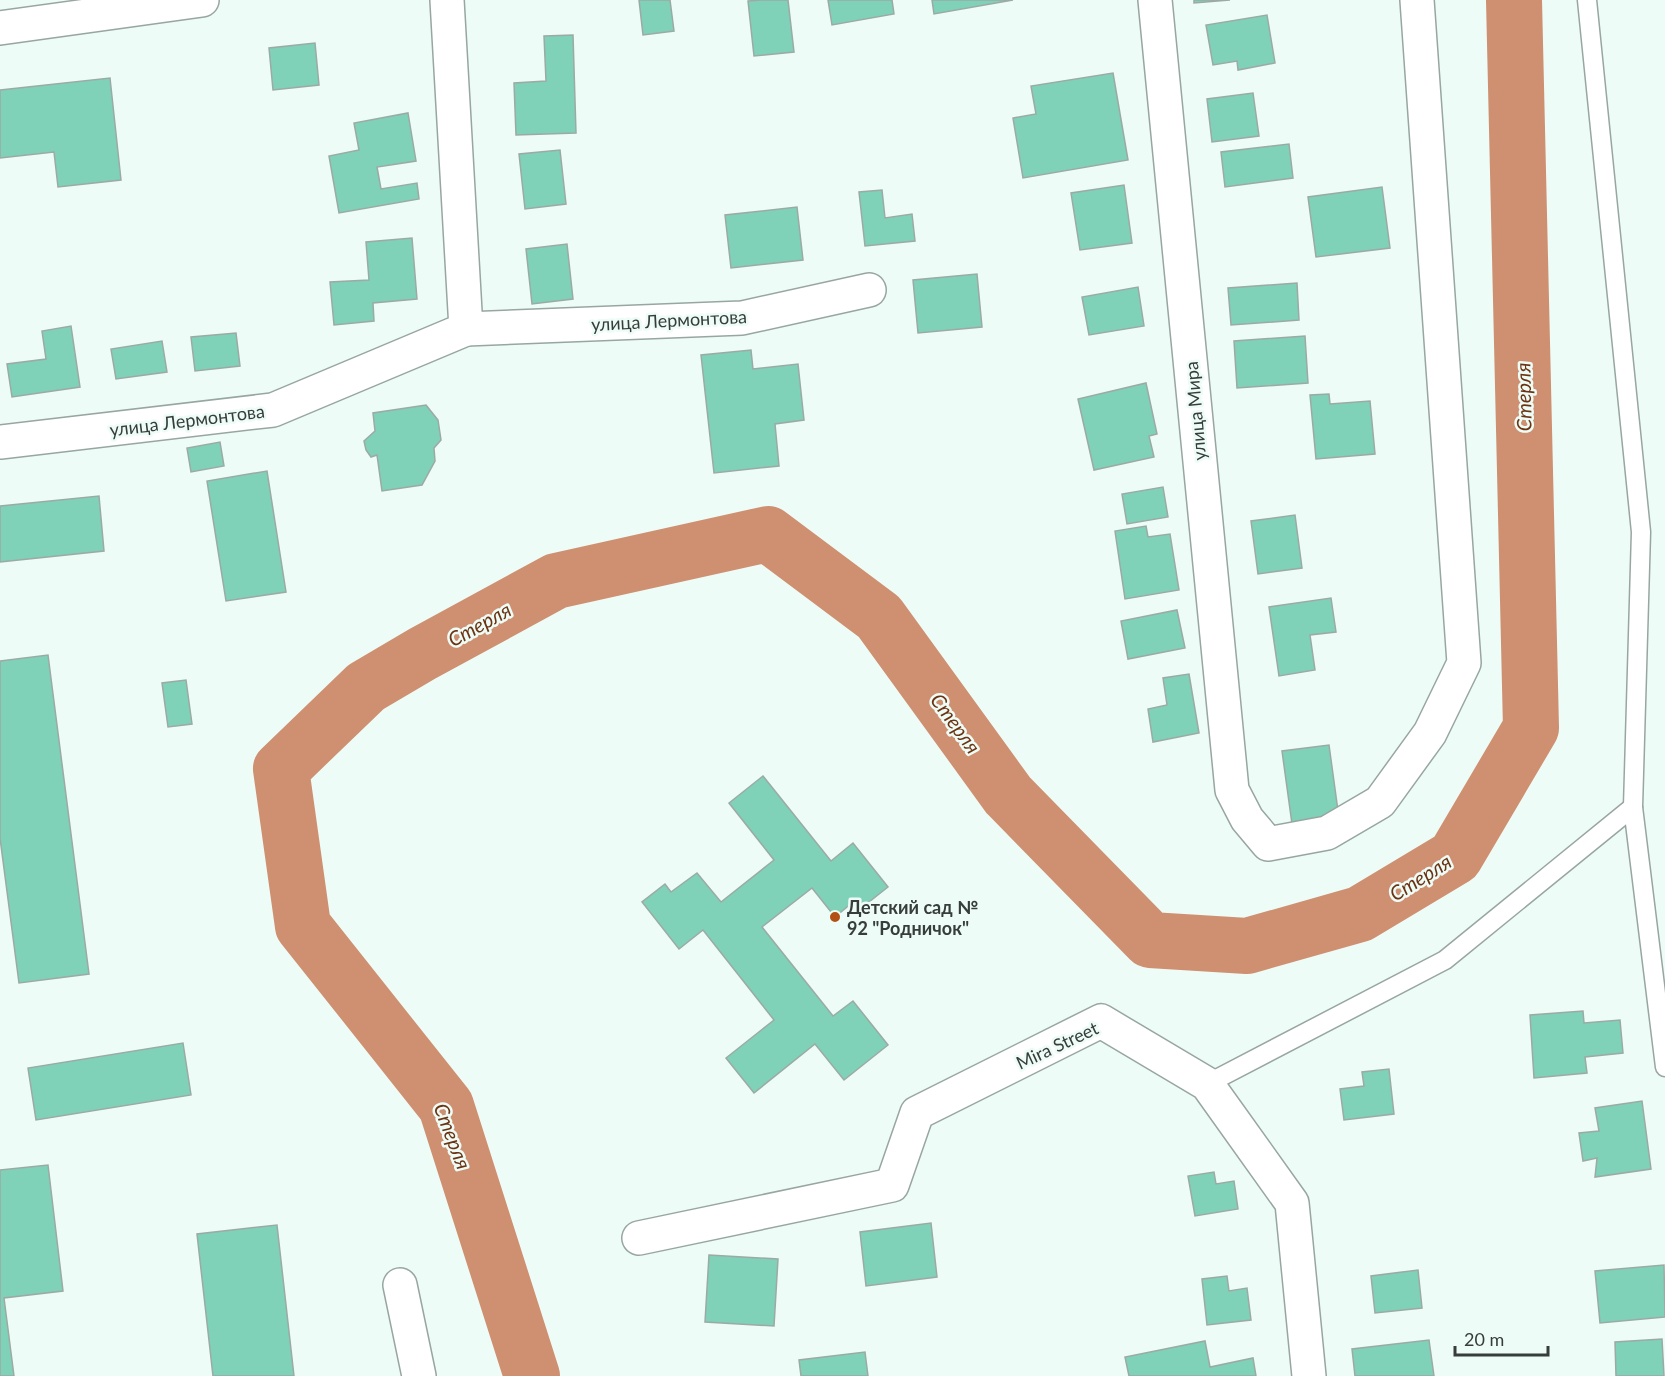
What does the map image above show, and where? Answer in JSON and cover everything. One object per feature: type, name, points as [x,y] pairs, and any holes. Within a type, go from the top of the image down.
[{"type":"street","points":[[0,28],[202,0]]},
{"type":"street","points":[[447,0],[466,329]]},
{"type":"street","name":"улица Мира","points":[[1155,0],[1232,790],[1247,819],[1268,844],[1327,833],[1380,802],[1430,733],[1464,663],[1417,0]]},
{"type":"street","name":"улица Лермонтова","points":[[0,442],[273,410],[466,329],[742,318],[869,290]]},
{"type":"street","name":"Mira Street","points":[[639,1238],[892,1185],[917,1113],[1101,1022],[1207,1084],[1292,1203],[1309,1376]]},
{"type":"street","points":[[400,1284],[419,1376]]},
{"type":"lane","points":[[1587,0],[1641,532],[1633,807],[1665,1067]]},
{"type":"lane","points":[[1207,1084],[1445,960],[1633,807]]},
{"type":"building","points":[[639,0],[670,0],[674,31],[643,35]]},
{"type":"building","points":[[788,0],[794,52],[754,56],[748,1]]},
{"type":"building","points":[[828,0],[892,0],[894,14],[832,25]]},
{"type":"building","points":[[932,0],[1013,0],[934,14]]},
{"type":"building","points":[[1194,0],[1230,0],[1194,3]]},
{"type":"building","points":[[1267,15],[1275,63],[1238,70],[1237,61],[1213,65],[1206,25]]},
{"type":"building","points":[[573,35],[576,133],[516,135],[514,83],[546,81],[544,36]]},
{"type":"building","points":[[315,43],[319,85],[273,90],[269,48]]},
{"type":"building","points":[[1113,73],[1128,160],[1023,178],[1013,118],[1036,114],[1031,86]]},
{"type":"building","points":[[110,78],[121,180],[58,187],[54,152],[0,158],[0,90]]},
{"type":"building","points":[[1253,93],[1259,136],[1212,142],[1207,99]]},
{"type":"building","points":[[408,113],[416,161],[377,167],[381,189],[417,183],[419,199],[339,213],[329,156],[359,150],[354,123]]},
{"type":"building","points":[[1289,144],[1293,178],[1225,187],[1221,152]]},
{"type":"building","points":[[560,150],[566,204],[525,209],[519,154]]},
{"type":"building","points":[[1124,185],[1132,243],[1080,250],[1071,193]]},
{"type":"building","points":[[1382,187],[1390,248],[1316,257],[1308,197]]},
{"type":"building","points":[[882,190],[885,218],[912,214],[915,241],[865,246],[859,192]]},
{"type":"building","points":[[797,207],[803,260],[731,268],[725,215]]},
{"type":"building","points":[[412,238],[417,299],[373,303],[374,321],[334,325],[330,282],[369,280],[366,242]]},
{"type":"building","points":[[567,244],[573,299],[532,304],[526,249]]},
{"type":"building","points":[[977,274],[982,327],[918,333],[913,280]]},
{"type":"building","points":[[1297,283],[1299,320],[1231,325],[1228,288]]},
{"type":"building","points":[[1138,287],[1144,326],[1089,335],[1082,297]]},
{"type":"building","points":[[71,326],[80,387],[12,397],[7,364],[46,359],[42,331]]},
{"type":"building","points":[[236,333],[240,366],[195,371],[191,337]]},
{"type":"building","points":[[1305,336],[1308,383],[1237,388],[1234,341]]},
{"type":"building","points":[[162,341],[167,372],[116,379],[111,349]]},
{"type":"building","points":[[751,350],[753,369],[798,364],[804,420],[775,424],[779,466],[714,473],[701,355]]},
{"type":"building","points":[[1146,383],[1157,434],[1149,436],[1154,457],[1094,470],[1078,399]]},
{"type":"building","points":[[1329,394],[1330,404],[1370,401],[1375,454],[1316,459],[1310,395]]},
{"type":"building","points":[[426,405],[438,420],[441,440],[434,448],[435,461],[422,485],[382,491],[377,455],[371,457],[364,441],[375,431],[373,413]]},
{"type":"building","points":[[220,442],[224,466],[191,472],[187,448]]},
{"type":"building","points":[[267,471],[286,592],[226,601],[207,481]]},
{"type":"building","points":[[1163,487],[1168,517],[1127,524],[1122,494]]},
{"type":"building","points":[[99,496],[104,551],[0,562],[0,506]]},
{"type":"building","points":[[1295,515],[1302,568],[1258,574],[1251,521]]},
{"type":"building","points":[[1146,526],[1148,537],[1170,534],[1179,590],[1125,599],[1115,531]]},
{"type":"building","points":[[1331,598],[1336,632],[1310,635],[1315,670],[1279,676],[1269,607]]},
{"type":"building","points":[[1177,610],[1185,648],[1128,659],[1121,621]]},
{"type":"building","points":[[48,655],[89,974],[19,983],[0,838],[0,661]]},
{"type":"building","points":[[1189,674],[1199,733],[1153,742],[1148,709],[1167,705],[1163,678]]},
{"type":"building","points":[[186,680],[192,724],[168,727],[162,683]]},
{"type":"building","points":[[1329,745],[1339,818],[1292,824],[1282,751]]},
{"type":"building","points":[[763,776],[831,861],[853,843],[888,887],[864,906],[858,898],[835,917],[812,888],[762,927],[833,1016],[853,1001],[888,1045],[844,1080],[815,1044],[754,1093],[726,1058],[774,1020],[703,930],[679,949],[642,902],[665,884],[671,892],[697,873],[721,902],[774,860],[729,803]]},
{"type":"building","points":[[1583,1011],[1584,1023],[1620,1020],[1623,1053],[1585,1057],[1587,1073],[1534,1078],[1530,1015]]},
{"type":"building","points":[[183,1043],[191,1095],[36,1120],[28,1068]]},
{"type":"building","points":[[1389,1069],[1394,1114],[1344,1120],[1340,1089],[1364,1086],[1362,1072]]},
{"type":"building","points":[[1642,1101],[1651,1169],[1595,1177],[1597,1158],[1583,1161],[1579,1133],[1599,1131],[1595,1108]]},
{"type":"building","points":[[48,1165],[63,1291],[4,1298],[14,1376],[0,1376],[0,1170]]},
{"type":"building","points":[[1214,1172],[1216,1184],[1234,1181],[1238,1209],[1195,1216],[1188,1176]]},
{"type":"building","points":[[931,1223],[937,1277],[866,1286],[860,1232]]},
{"type":"building","points":[[277,1225],[294,1376],[213,1376],[197,1234]]},
{"type":"building","points":[[709,1255],[778,1259],[774,1326],[705,1322]]},
{"type":"building","points":[[1664,1265],[1665,1317],[1600,1323],[1595,1271]]},
{"type":"building","points":[[1418,1270],[1422,1308],[1375,1313],[1371,1276]]},
{"type":"building","points":[[1227,1276],[1229,1291],[1247,1288],[1251,1320],[1207,1325],[1202,1279]]},
{"type":"building","points":[[1662,1339],[1664,1376],[1616,1376],[1615,1342]]},
{"type":"building","points":[[1429,1340],[1434,1376],[1355,1376],[1352,1349]]},
{"type":"building","points":[[1205,1341],[1210,1367],[1253,1358],[1256,1376],[1129,1376],[1125,1357]]},
{"type":"building","points":[[865,1352],[868,1376],[801,1376],[799,1360]]},
{"type":"waterway","name":"Стерля","points":[[532,1376],[446,1106],[303,926],[281,769],[366,687],[556,581],[768,534],[879,617],[1008,795],[1150,940],[1247,946],[1360,914],[1455,857],[1531,728],[1514,0]]},
{"type":"place","name":"Детский сад № 92 \"Родничок\"","points":[[835,917]]}]
